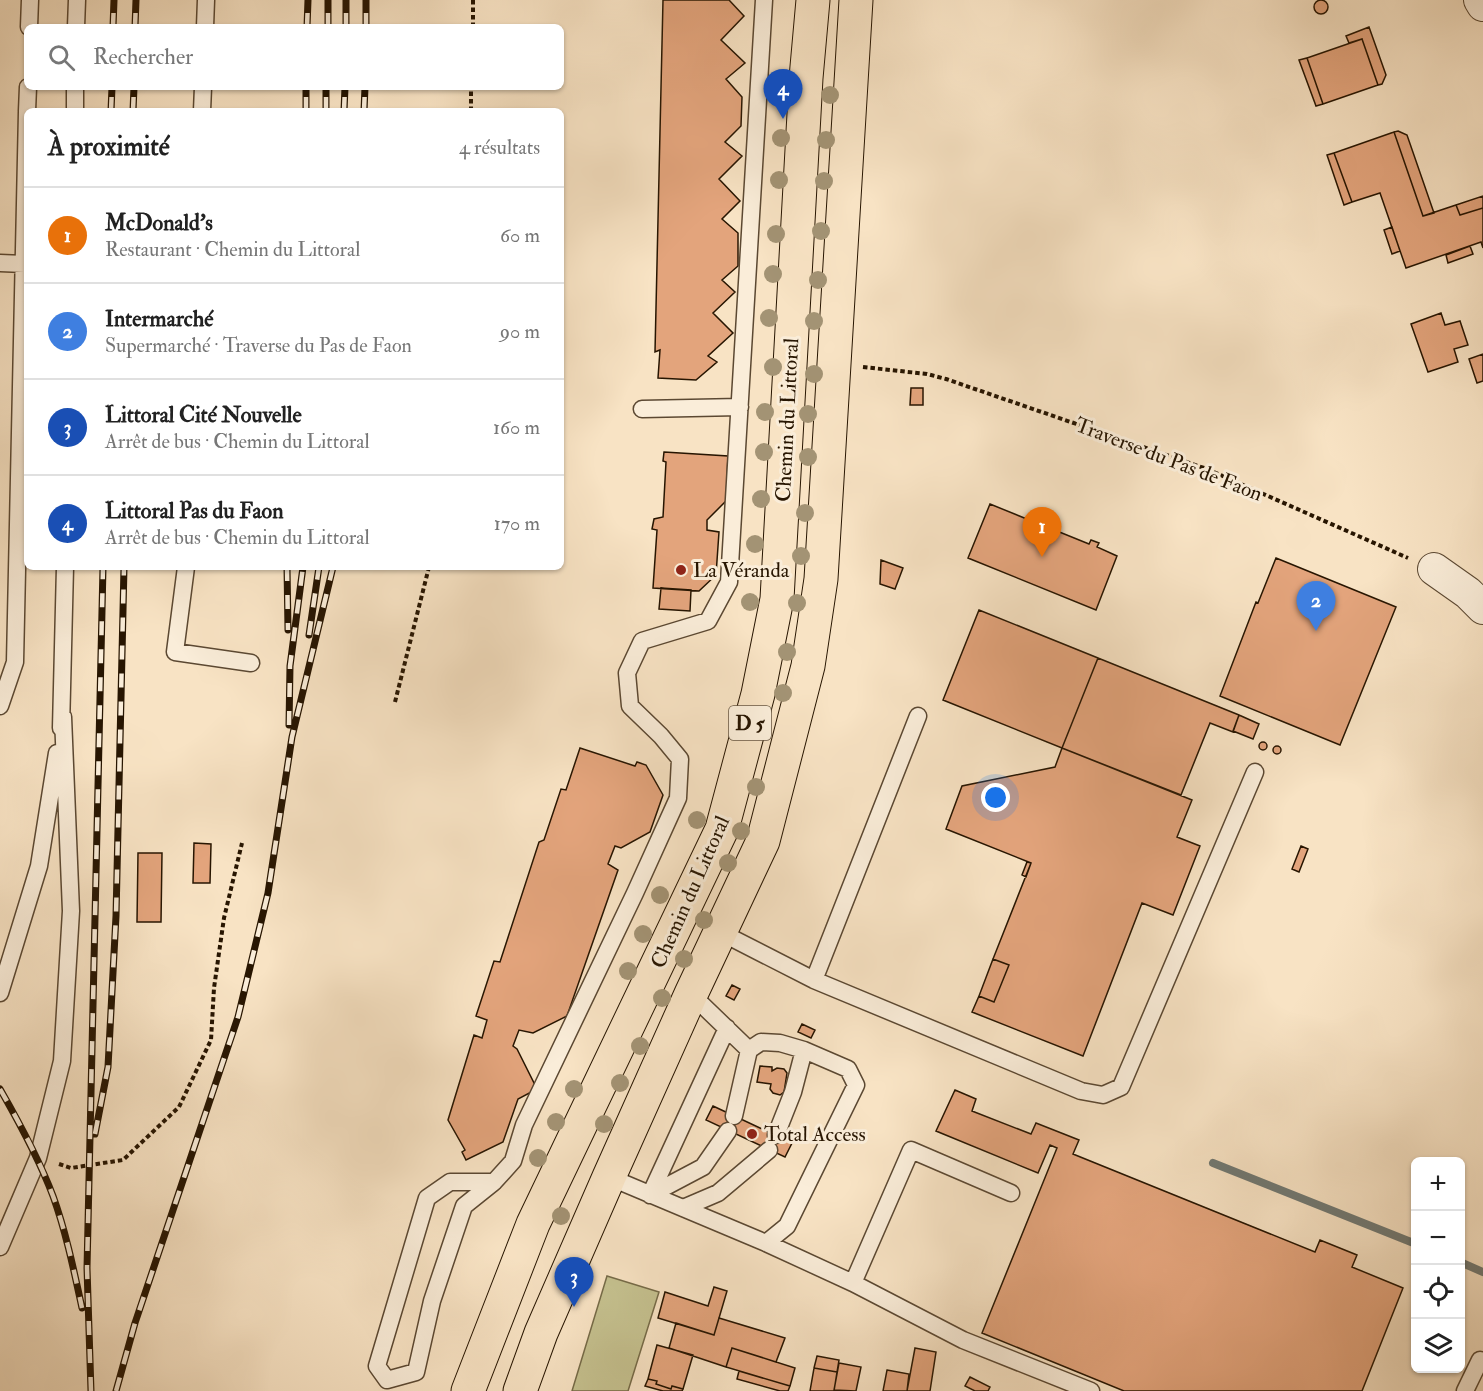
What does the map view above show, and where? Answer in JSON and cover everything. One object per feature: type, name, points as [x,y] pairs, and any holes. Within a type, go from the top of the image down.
[{"type":"main road","name":"Chemin du Littoral","points":[[468,1391],[533,1224],[722,830],[758,694],[777,598],[806,78],[813,0]]},
{"type":"main road","name":"Chemin du Littoral","points":[[520,1391],[541,1333],[609,1176],[691,993],[763,841],[808,666],[821,579],[856,0]]},
{"type":"street","points":[[1480,0],[1483,5]]},
{"type":"street","points":[[1434,570],[1468,594],[1483,608]]},
{"type":"lane","points":[[29,24],[30,0]]},
{"type":"lane","points":[[76,24],[77,0]]},
{"type":"lane","points":[[205,24],[206,0]]},
{"type":"lane","points":[[494,1182],[450,1182],[427,1198],[377,1366],[387,1380],[416,1372],[432,1301],[464,1206],[494,1182],[513,1161],[524,1125],[678,798],[680,759],[661,736],[630,706],[627,673],[642,641],[708,621],[729,582],[764,0]]},
{"type":"lane","points":[[27,108],[28,90]]},
{"type":"lane","points":[[75,90],[75,108]]},
{"type":"lane","points":[[202,108],[203,90]]},
{"type":"lane","points":[[0,263],[24,264],[15,662],[0,706]]},
{"type":"lane","points":[[642,409],[740,407]]},
{"type":"lane","points":[[0,1246],[38,1158],[62,1062],[71,922],[63,717],[65,570]]},
{"type":"lane","points":[[186,570],[175,652],[251,663]]},
{"type":"lane","points":[[814,980],[918,716]]},
{"type":"lane","points":[[0,993],[39,866],[63,717]]},
{"type":"lane","points":[[720,932],[814,980],[1081,1091],[1103,1095],[1121,1087],[1255,772]]},
{"type":"lane","points":[[691,993],[749,1050]]},
{"type":"lane","points":[[650,1195],[727,1028]]},
{"type":"lane","points":[[650,1195],[703,1167],[731,1123],[749,1050],[761,1042],[780,1043],[804,1050],[848,1069],[856,1085],[787,1226],[766,1243]]},
{"type":"lane","points":[[683,1208],[718,1193],[773,1143],[793,1092],[804,1050]]},
{"type":"lane","points":[[854,1283],[911,1150],[1011,1193]]},
{"type":"lane","points":[[609,1176],[854,1283],[963,1340],[1091,1391]]},
{"type":"lane","points":[[1466,1391],[1480,1360]]},
{"type":"path","points":[[473,0],[473,24]]},
{"type":"path","points":[[471,90],[471,108]]},
{"type":"path","name":"Traverse du Pas de Faon","points":[[834,366],[871,367],[927,374],[1032,408],[1206,469],[1434,570]]},
{"type":"path","points":[[395,702],[428,570]]},
{"type":"path","points":[[38,1158],[71,1168],[123,1160],[179,1107],[211,1040],[214,988],[224,918],[242,843]]},
{"type":"shaded area","points":[[607,1276],[659,1292],[628,1391],[572,1391]]},
{"type":"building","points":[[663,0],[729,0],[744,16],[721,40],[745,63],[726,79],[742,97],[741,126],[725,142],[742,156],[719,179],[740,201],[722,219],[738,233],[738,266],[722,280],[735,292],[713,313],[733,333],[708,356],[717,362],[696,380],[658,378],[660,350],[655,352]]},
{"type":"building","points":[[1318,0],[1324,0],[1328,7],[1324,14],[1318,14],[1314,10],[1314,4]]},
{"type":"building","points":[[1369,27],[1386,75],[1382,84],[1378,85],[1362,39],[1349,43],[1346,36]]},
{"type":"building","points":[[1362,39],[1378,85],[1323,104],[1307,58]]},
{"type":"building","points":[[1307,58],[1323,104],[1316,106],[1299,60]]},
{"type":"building","points":[[1398,131],[1407,135],[1434,213],[1423,216],[1394,132]]},
{"type":"building","points":[[1394,132],[1423,216],[1456,205],[1460,215],[1483,208],[1483,248],[1481,242],[1406,268],[1380,193],[1352,202],[1334,153]]},
{"type":"building","points":[[1334,153],[1352,202],[1344,205],[1327,155]]},
{"type":"building","points":[[1483,196],[1483,208],[1460,215],[1456,205]]},
{"type":"building","points":[[1392,227],[1400,251],[1392,254],[1384,230]]},
{"type":"building","points":[[1470,246],[1473,254],[1448,263],[1446,255]]},
{"type":"building","points":[[1441,313],[1445,325],[1460,321],[1468,345],[1454,349],[1458,362],[1428,372],[1411,324]]},
{"type":"building","points":[[1483,354],[1483,381],[1477,383],[1469,359]]},
{"type":"building","points":[[911,388],[923,388],[923,405],[910,405]]},
{"type":"building","points":[[664,452],[728,456],[726,501],[707,520],[707,530],[719,532],[716,575],[699,591],[653,588],[657,530],[652,529],[654,519],[663,517],[666,462],[663,461]]},
{"type":"building","points":[[990,504],[1044,526],[1046,522],[1053,525],[1052,529],[1089,544],[1091,540],[1099,543],[1097,547],[1117,556],[1096,610],[968,558]]},
{"type":"building","points":[[1276,558],[1396,607],[1340,745],[1220,696],[1256,602],[1258,603]]},
{"type":"building","points":[[881,560],[903,568],[895,589],[880,584]]},
{"type":"building","points":[[661,588],[691,590],[690,611],[659,609]]},
{"type":"building","points":[[979,610],[1098,658],[1062,748],[943,700]]},
{"type":"building","points":[[1098,658],[1239,715],[1233,732],[1210,723],[1181,795],[1062,748]]},
{"type":"building","points":[[1239,715],[1259,724],[1253,739],[1233,731]]},
{"type":"building","points":[[1263,742],[1267,746],[1263,750],[1259,746]]},
{"type":"building","points":[[1277,746],[1281,750],[1277,754],[1273,750]]},
{"type":"building","points":[[580,748],[635,766],[637,762],[646,765],[663,795],[650,832],[621,848],[615,846],[608,864],[618,870],[567,1016],[533,1033],[519,1030],[513,1046],[517,1049],[537,1089],[518,1099],[503,1142],[466,1160],[462,1152],[465,1150],[448,1120],[474,1035],[482,1038],[487,1020],[476,1016],[494,961],[500,962],[539,842],[544,840],[561,789],[566,790]]},
{"type":"building","points":[[1062,748],[1192,800],[1177,837],[1200,846],[1173,915],[1142,903],[1083,1056],[972,1012],[979,996],[994,1002],[1009,965],[993,959],[1031,863],[946,829],[962,786],[1055,767]]},
{"type":"building","points":[[194,843],[211,844],[210,883],[193,883]]},
{"type":"building","points":[[1301,846],[1308,849],[1299,872],[1292,869]]},
{"type":"building","points":[[138,853],[162,853],[161,922],[137,922]]},
{"type":"building","points":[[1027,862],[1031,863],[1026,877],[1022,875]]},
{"type":"building","points":[[993,959],[1009,965],[994,1002],[979,996]]},
{"type":"building","points":[[732,985],[740,989],[734,1000],[726,996]]},
{"type":"building","points":[[802,1024],[815,1030],[811,1038],[798,1032]]},
{"type":"building","points":[[760,1066],[772,1067],[772,1071],[777,1068],[784,1069],[787,1073],[784,1092],[780,1095],[773,1093],[770,1089],[771,1084],[757,1082]]},
{"type":"building","points":[[955,1090],[976,1099],[972,1111],[1031,1134],[1036,1123],[1079,1140],[1073,1154],[1315,1252],[1320,1240],[1357,1255],[1352,1267],[1403,1288],[1362,1391],[1124,1391],[982,1333],[1057,1148],[1050,1145],[1038,1173],[936,1131]]},
{"type":"building","points":[[713,1106],[792,1143],[785,1157],[706,1120]]},
{"type":"building","points":[[714,1287],[727,1291],[714,1335],[658,1318],[665,1292],[708,1306]]},
{"type":"building","points":[[719,1318],[785,1338],[776,1362],[732,1348],[726,1367],[669,1348],[676,1323],[714,1335]]},
{"type":"building","points":[[657,1345],[693,1355],[683,1389],[672,1386],[671,1389],[648,1379]]},
{"type":"building","points":[[732,1348],[795,1368],[790,1386],[726,1367]]},
{"type":"building","points":[[915,1348],[936,1352],[930,1391],[907,1391]]},
{"type":"building","points":[[817,1356],[839,1360],[837,1372],[814,1368]]},
{"type":"building","points":[[839,1363],[861,1367],[856,1391],[834,1390]]},
{"type":"building","points":[[814,1368],[837,1372],[834,1391],[810,1391]]},
{"type":"building","points":[[887,1370],[909,1374],[907,1391],[883,1391]]},
{"type":"building","points":[[739,1371],[790,1386],[788,1391],[780,1391],[737,1379]]},
{"type":"building","points":[[970,1377],[990,1387],[988,1391],[975,1391],[965,1386]]},
{"type":"building","points":[[648,1379],[671,1389],[672,1386],[683,1389],[682,1391],[663,1391],[645,1386]]},
{"type":"waterway","points":[[1213,1163],[1411,1242]]},
{"type":"waterway","points":[[1465,1264],[1483,1272]]},
{"type":"railway","points":[[113,24],[114,0]]},
{"type":"railway","points":[[135,24],[136,0]]},
{"type":"railway","points":[[307,24],[308,0]]},
{"type":"railway","points":[[328,0],[328,24]]},
{"type":"railway","points":[[346,0],[346,24]]},
{"type":"railway","points":[[366,0],[366,24]]},
{"type":"railway","points":[[111,108],[112,90]]},
{"type":"railway","points":[[133,108],[134,90]]},
{"type":"railway","points":[[306,90],[306,108]]},
{"type":"railway","points":[[326,90],[326,108]]},
{"type":"railway","points":[[344,108],[345,90]]},
{"type":"railway","points":[[364,108],[365,90]]},
{"type":"railway","points":[[91,1391],[87,1268],[103,570]]},
{"type":"railway","points":[[95,1134],[108,1067],[116,916],[124,570]]},
{"type":"railway","points":[[287,570],[288,630]]},
{"type":"railway","points":[[289,725],[290,666],[303,570]]},
{"type":"railway","points":[[309,635],[319,570]]},
{"type":"railway","points":[[116,1391],[135,1323],[238,1017],[268,893],[292,737],[332,570]]},
{"type":"railway","points":[[0,1089],[29,1142],[53,1196],[66,1238],[82,1308]]},
{"type":"place","name":"Littoral Pas du Faon","points":[[783,119]]},
{"type":"place","name":"McDonald's","points":[[1042,557]]},
{"type":"place","name":"La Véranda","points":[[681,570]]},
{"type":"place","name":"Intermarché","points":[[1316,631]]},
{"type":"place","name":"Total Access","points":[[752,1134]]},
{"type":"place","name":"Littoral Cité Nouvelle","points":[[574,1307]]}]
